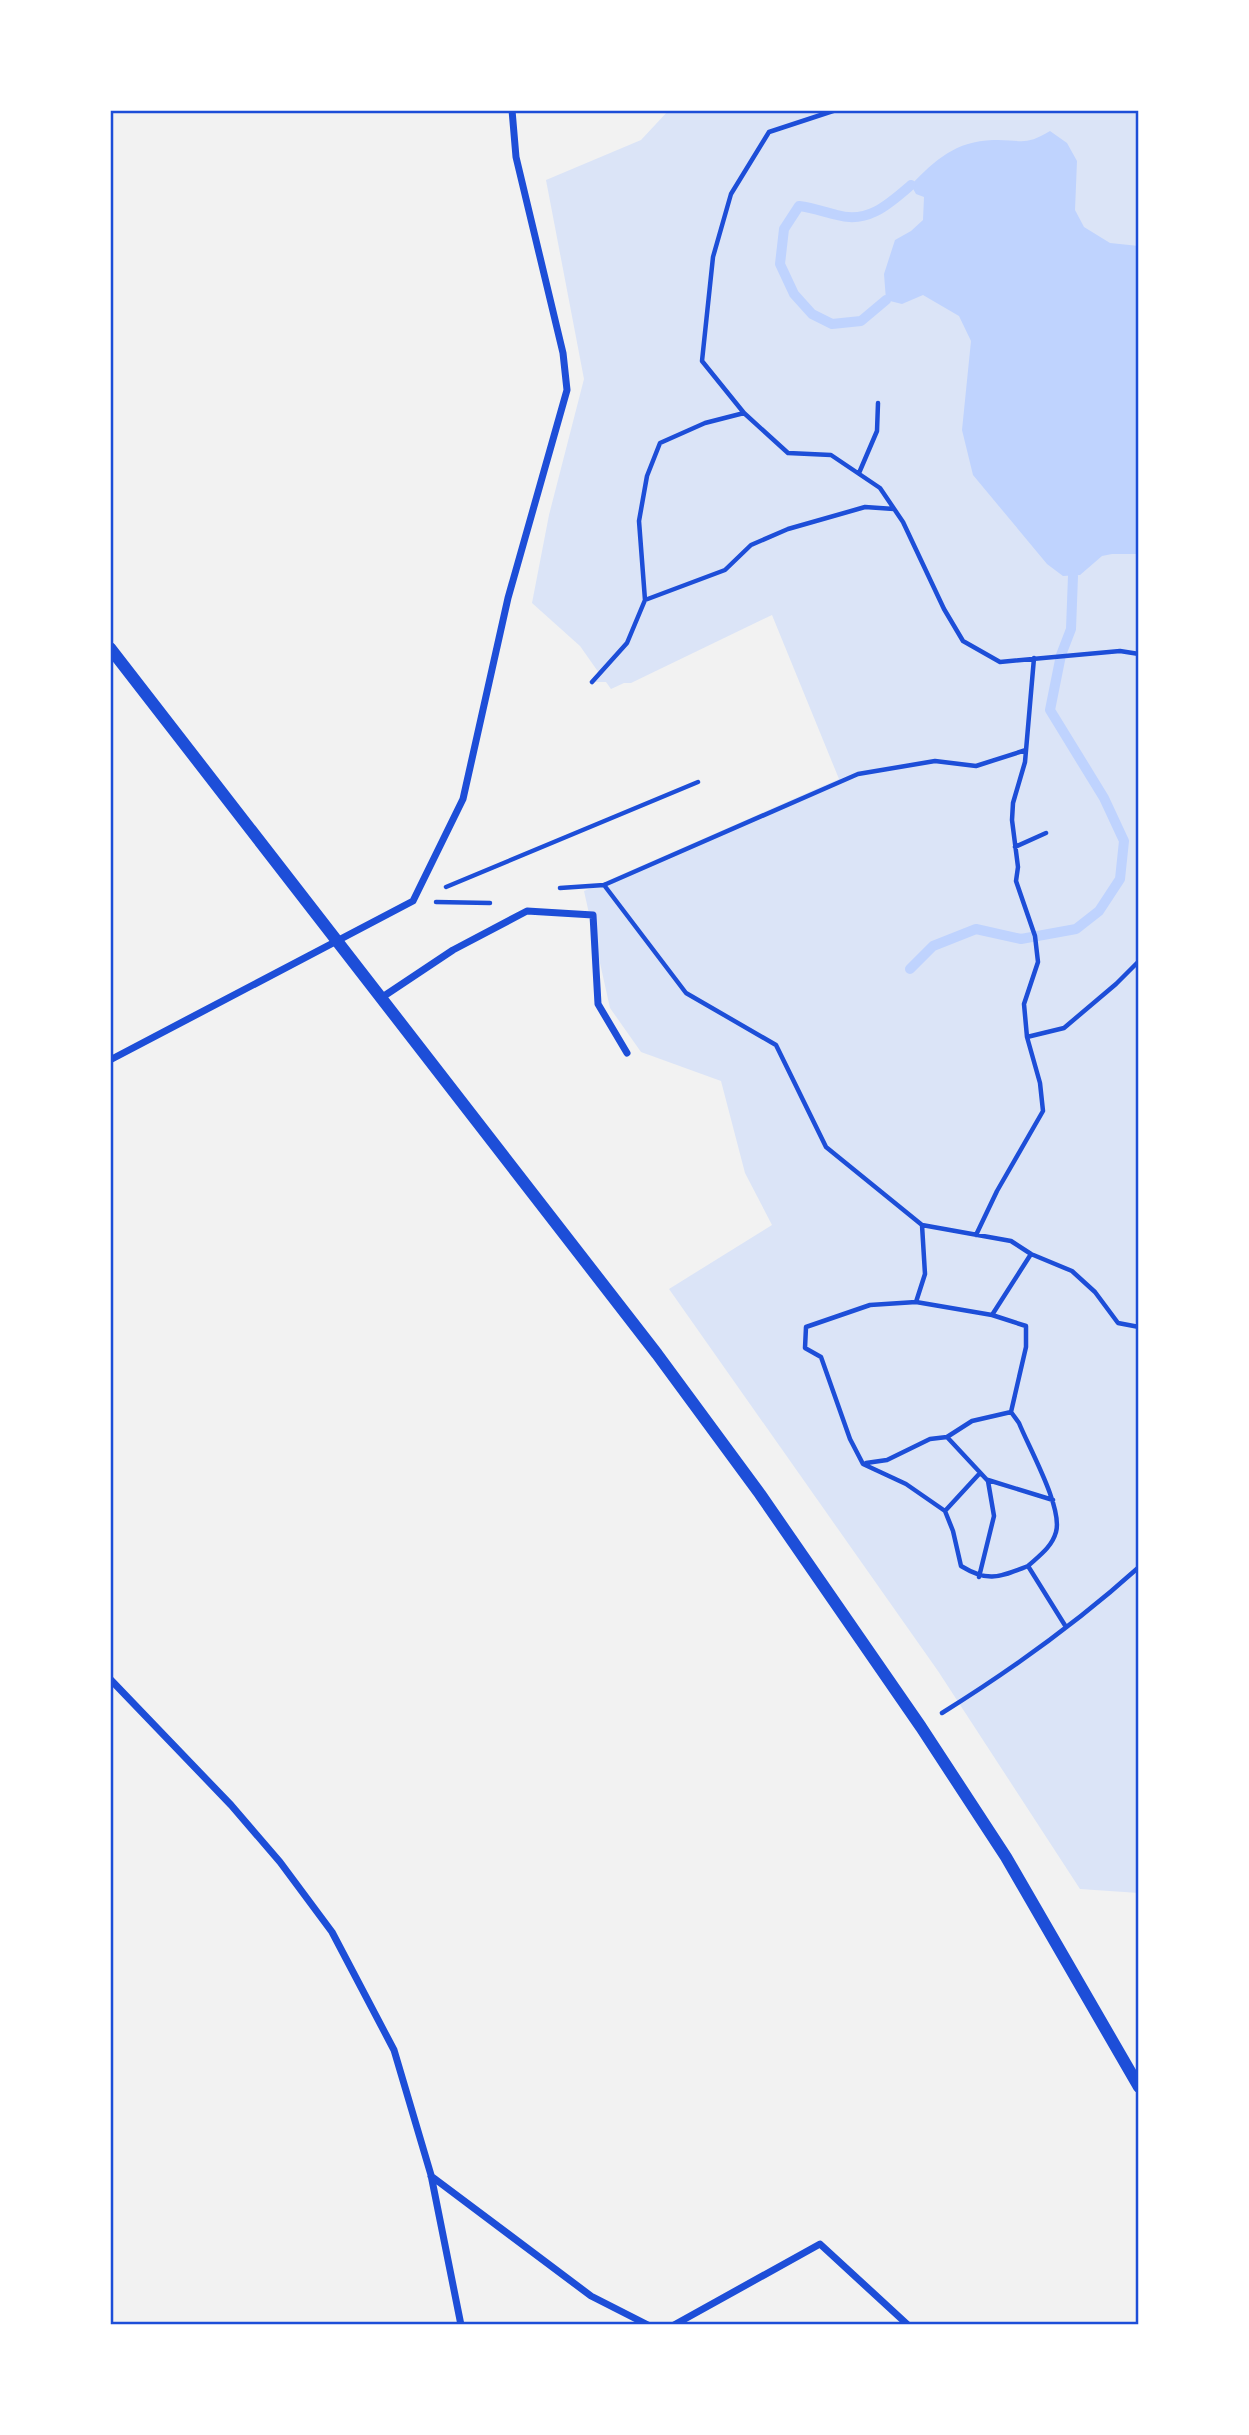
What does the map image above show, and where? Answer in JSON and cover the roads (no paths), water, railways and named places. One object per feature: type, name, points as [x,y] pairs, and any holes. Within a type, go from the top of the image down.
[{"type":"street","points":[[110,1060],[413,901],[463,799],[508,598],[567,390],[563,353],[516,157],[512,110]]},
{"type":"street","points":[[110,648],[689,1397],[760,1494],[921,1727],[1006,1857],[1139,2087]]},
{"type":"street","points":[[381,998],[453,950],[527,911],[593,915],[598,1004],[627,1053]]},
{"type":"street","points":[[110,1679],[231,1805],[280,1862],[332,1932],[394,2050],[431,2175],[461,2325]]},
{"type":"street","points":[[431,2175],[591,2296],[648,2325]]},
{"type":"street","points":[[674,2325],[820,2244],[908,2325]]},
{"type":"water","points":[[1050,131],[1067,143],[1077,161],[1075,210],[1084,227],[1110,243],[1139,246],[1139,554],[1102,556],[1080,575],[1063,576],[1047,564],[973,475],[962,430],[971,341],[959,316],[923,295],[902,304],[886,300],[884,274],[895,240],[923,220],[924,197],[916,194],[911,185],[929,168],[947,154],[968,144],[993,140],[1028,141]]},
{"type":"waterway","points":[[886,300],[861,321],[832,324],[812,314],[794,294],[780,264],[784,229],[799,206],[859,217],[895,199],[911,185]]},
{"type":"waterway","points":[[910,969],[933,946],[976,929],[1021,939],[1076,929],[1099,911],[1120,879],[1124,841],[1104,798],[1050,710],[1061,655],[1071,629],[1073,576]]}]
